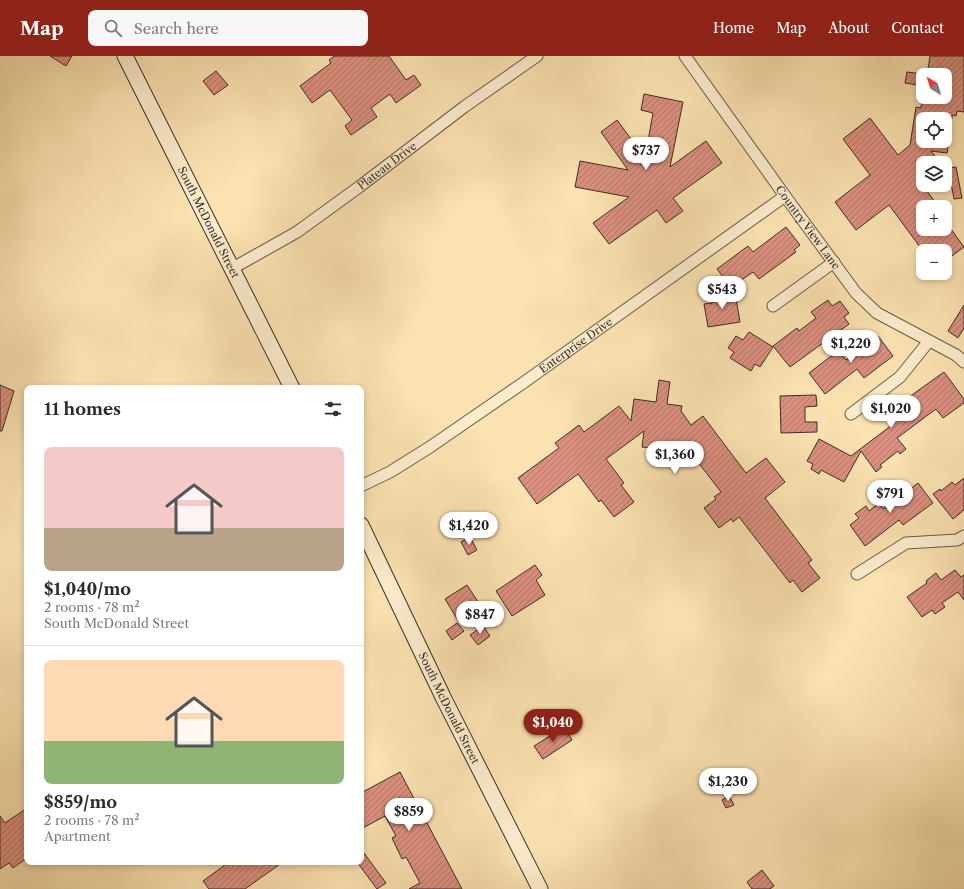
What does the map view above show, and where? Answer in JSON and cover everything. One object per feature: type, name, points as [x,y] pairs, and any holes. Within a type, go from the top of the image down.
[{"type":"main road","name":"South McDonald Street","points":[[125,56],[290,385]]},
{"type":"main road","name":"South McDonald Street","points":[[364,531],[449,708],[540,889]]},
{"type":"street","name":"Plateau Drive","points":[[232,268],[278,244],[303,228],[464,107],[537,56]]},
{"type":"street","name":"Country View Lane","points":[[685,56],[856,293],[877,313],[956,355],[964,362]]},
{"type":"street","name":"Enterprise Drive","points":[[364,485],[390,472],[442,439],[542,370],[785,196]]},
{"type":"street","points":[[773,306],[834,262]]},
{"type":"street","points":[[851,414],[900,377],[928,341]]},
{"type":"street","points":[[857,574],[906,544],[957,540],[964,536]]},
{"type":"building","points":[[50,56],[72,56],[66,66]]},
{"type":"building","points":[[334,56],[389,56],[406,80],[414,75],[421,85],[396,103],[390,94],[371,108],[377,117],[351,135],[345,126],[352,120],[330,90],[312,103],[300,86],[331,63],[329,60]]},
{"type":"building","points":[[930,56],[964,56],[964,112],[957,111],[956,116],[952,115],[952,112],[916,112],[916,148],[948,148],[947,153],[931,151],[935,156],[916,156],[916,192],[928,192],[934,200],[916,200],[916,236],[952,236],[952,231],[964,247],[952,256],[952,244],[918,244],[889,205],[856,230],[835,202],[870,175],[843,139],[870,118],[898,155],[910,145],[916,107],[921,108],[921,104],[952,104],[952,68],[928,68]]},
{"type":"building","points":[[216,71],[228,85],[214,95],[203,81]]},
{"type":"building","points":[[907,72],[916,73],[916,85],[905,83]]},
{"type":"building","points":[[644,94],[683,102],[670,167],[706,141],[722,163],[673,198],[683,211],[666,223],[657,210],[609,244],[593,223],[629,197],[575,187],[580,161],[628,170],[601,132],[617,120],[645,158],[653,113],[641,110]]},
{"type":"building","points":[[956,167],[962,198],[954,199],[952,189],[952,168]]},
{"type":"building","points":[[786,227],[800,245],[794,250],[796,252],[759,279],[753,272],[740,281],[746,289],[737,295],[717,269],[748,246],[753,252]]},
{"type":"building","points":[[735,292],[740,322],[708,327],[704,304],[712,303],[711,297]]},
{"type":"building","points":[[828,300],[832,306],[840,301],[849,313],[844,317],[849,324],[790,367],[773,346],[797,328],[799,331],[816,318],[811,312]]},
{"type":"building","points":[[964,305],[964,328],[958,338],[948,331]]},
{"type":"building","points":[[749,332],[773,347],[760,367],[755,364],[751,371],[730,358],[734,352],[728,348],[736,336],[743,340]]},
{"type":"building","points":[[878,336],[893,356],[864,378],[857,369],[825,394],[809,373],[838,351],[846,360],[858,351],[856,348],[867,340],[869,343]]},
{"type":"building","points":[[944,372],[964,399],[964,403],[943,418],[936,409],[897,438],[906,449],[900,454],[898,451],[880,465],[882,467],[876,472],[861,451],[844,482],[821,470],[819,474],[811,469],[813,464],[807,461],[819,439],[851,456],[892,425],[884,415]]},
{"type":"building","points":[[659,380],[670,382],[667,404],[682,406],[681,411],[691,425],[703,416],[746,473],[766,458],[785,482],[765,498],[812,560],[808,563],[820,578],[802,592],[793,580],[790,583],[739,517],[733,522],[731,519],[719,528],[704,508],[716,499],[714,497],[721,492],[684,444],[668,442],[667,450],[642,447],[644,431],[606,459],[624,483],[621,485],[634,502],[614,517],[601,500],[599,502],[578,474],[537,504],[518,478],[559,448],[555,443],[579,425],[584,432],[619,406],[631,421],[634,399],[656,402]]},
{"type":"building","points":[[0,385],[14,391],[2,431],[0,431]]},
{"type":"building","points":[[816,395],[817,406],[805,407],[805,422],[817,422],[817,432],[781,433],[780,396]]},
{"type":"building","points":[[964,478],[964,510],[953,519],[933,494],[940,489],[941,491],[952,482],[955,485]]},
{"type":"building","points":[[918,483],[933,503],[903,525],[899,520],[865,546],[850,525],[859,518],[855,514],[866,506],[869,511],[879,503],[883,509],[898,498],[896,496],[907,487],[909,490]]},
{"type":"building","points":[[470,537],[477,550],[468,555],[461,542]]},
{"type":"building","points":[[535,565],[542,575],[536,580],[545,595],[512,616],[496,591]]},
{"type":"building","points":[[955,570],[961,577],[964,575],[964,600],[958,592],[942,603],[945,607],[935,614],[932,610],[922,617],[907,597],[927,583],[926,581],[936,573],[941,580]]},
{"type":"building","points":[[467,585],[482,608],[459,622],[445,599]]},
{"type":"building","points":[[457,623],[464,631],[452,640],[446,631]]},
{"type":"building","points":[[483,626],[490,636],[478,645],[470,635]]},
{"type":"building","points":[[564,727],[572,740],[543,759],[534,746]]},
{"type":"building","points":[[400,772],[462,889],[409,889],[420,883],[406,857],[402,859],[392,838],[396,836],[385,816],[364,827],[364,791]]},
{"type":"building","points":[[729,796],[734,805],[726,808],[722,800]]},
{"type":"building","points":[[24,810],[24,860],[13,868],[9,863],[0,869],[0,816],[5,823]]},
{"type":"building","points":[[364,853],[386,883],[377,889],[359,865],[364,865]]},
{"type":"building","points":[[225,865],[279,865],[245,889],[209,889],[203,881]]},
{"type":"building","points":[[762,870],[774,886],[770,889],[752,889],[747,882]]}]
